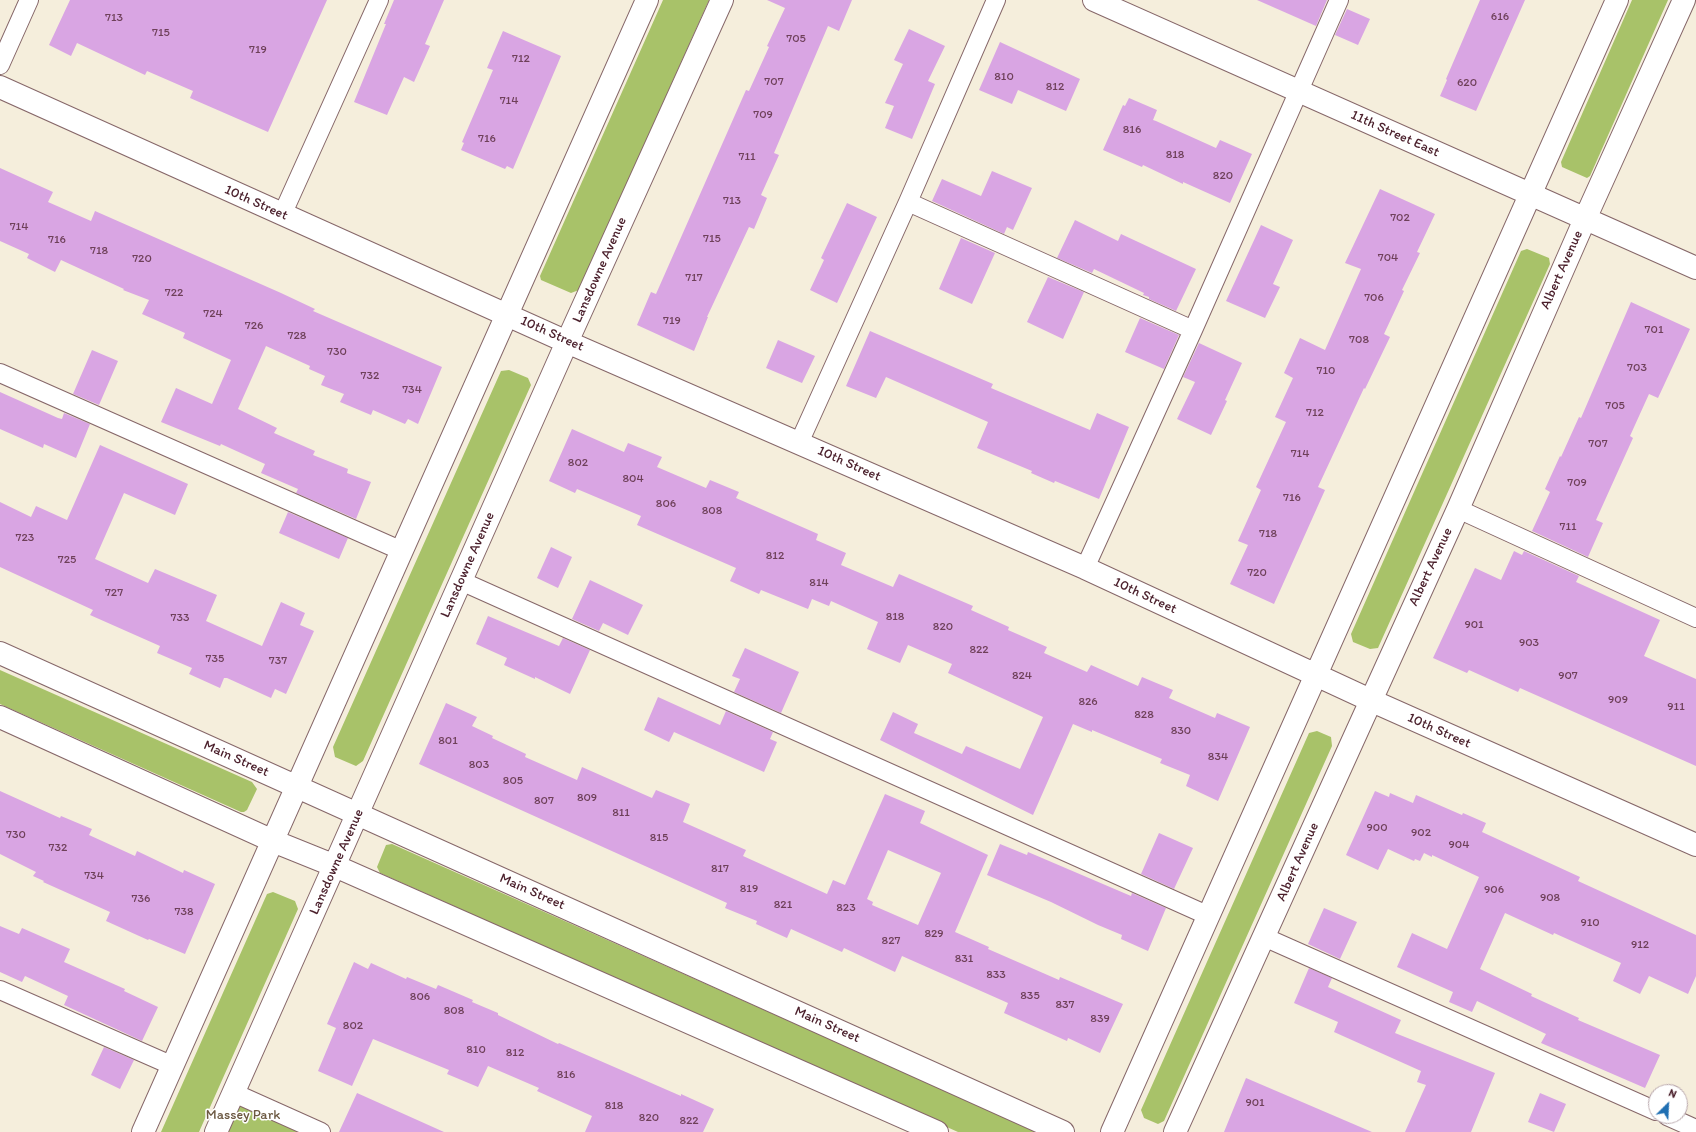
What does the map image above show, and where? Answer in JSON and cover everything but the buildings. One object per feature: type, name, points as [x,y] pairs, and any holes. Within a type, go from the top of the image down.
[{"type":"street","points":[[143,1132],[647,0]]},
{"type":"street","name":"Lansdowne Avenue","points":[[216,1132],[567,342],[722,0]]},
{"type":"street","name":"11th Street East","points":[[1094,0],[1696,268]]},
{"type":"street","points":[[1112,1132],[1617,0]]},
{"type":"street","name":"Albert Avenue","points":[[1175,1132],[1458,509],[1585,219],[1684,0]]},
{"type":"street","name":"10th Street","points":[[0,88],[282,216],[1085,568],[1370,700],[1696,845]]},
{"type":"street","name":"Main Street","points":[[0,653],[1063,1132]]},
{"type":"street","points":[[0,717],[273,841],[334,866],[937,1132]]},
{"type":"lane","points":[[0,65],[29,0]]},
{"type":"lane","points":[[282,216],[379,0]]},
{"type":"lane","points":[[799,443],[908,202],[996,0]]},
{"type":"lane","points":[[1085,568],[1193,330],[1339,0]]},
{"type":"lane","points":[[908,202],[1193,330]]},
{"type":"lane","points":[[0,373],[402,551]]},
{"type":"lane","points":[[1458,509],[1696,618]]},
{"type":"lane","points":[[461,581],[1209,916]]},
{"type":"lane","points":[[1264,938],[1648,1107]]},
{"type":"lane","points":[[0,990],[173,1066]]},
{"type":"lane","points":[[234,1093],[321,1132]]},
{"type":"lane","points":[[1685,1124],[1696,1129]]},
{"type":"green space","points":[[663,0],[709,0],[579,290],[571,293],[541,280],[540,276]]},
{"type":"green space","points":[[1632,0],[1668,0],[1590,176],[1587,178],[1562,167],[1561,162]]},
{"type":"green space","points":[[1527,249],[1549,258],[1550,264],[1378,648],[1370,649],[1353,642],[1351,634],[1521,251]]},
{"type":"green space","points":[[509,370],[528,378],[531,385],[363,761],[356,766],[335,757],[333,747],[501,371]]},
{"type":"green space","points":[[0,670],[252,782],[257,789],[247,810],[241,812],[0,704]]},
{"type":"green space","points":[[1317,731],[1331,737],[1332,746],[1164,1121],[1158,1124],[1144,1118],[1141,1110],[1309,733]]},
{"type":"green space","points":[[392,844],[1038,1132],[958,1132],[380,873],[377,867],[386,845]]},
{"type":"green space","points":[[273,892],[295,901],[298,909],[199,1132],[161,1132],[267,894]]},
{"type":"green space","name":"Massey Park","points":[[234,1093],[321,1132],[216,1132]]}]
